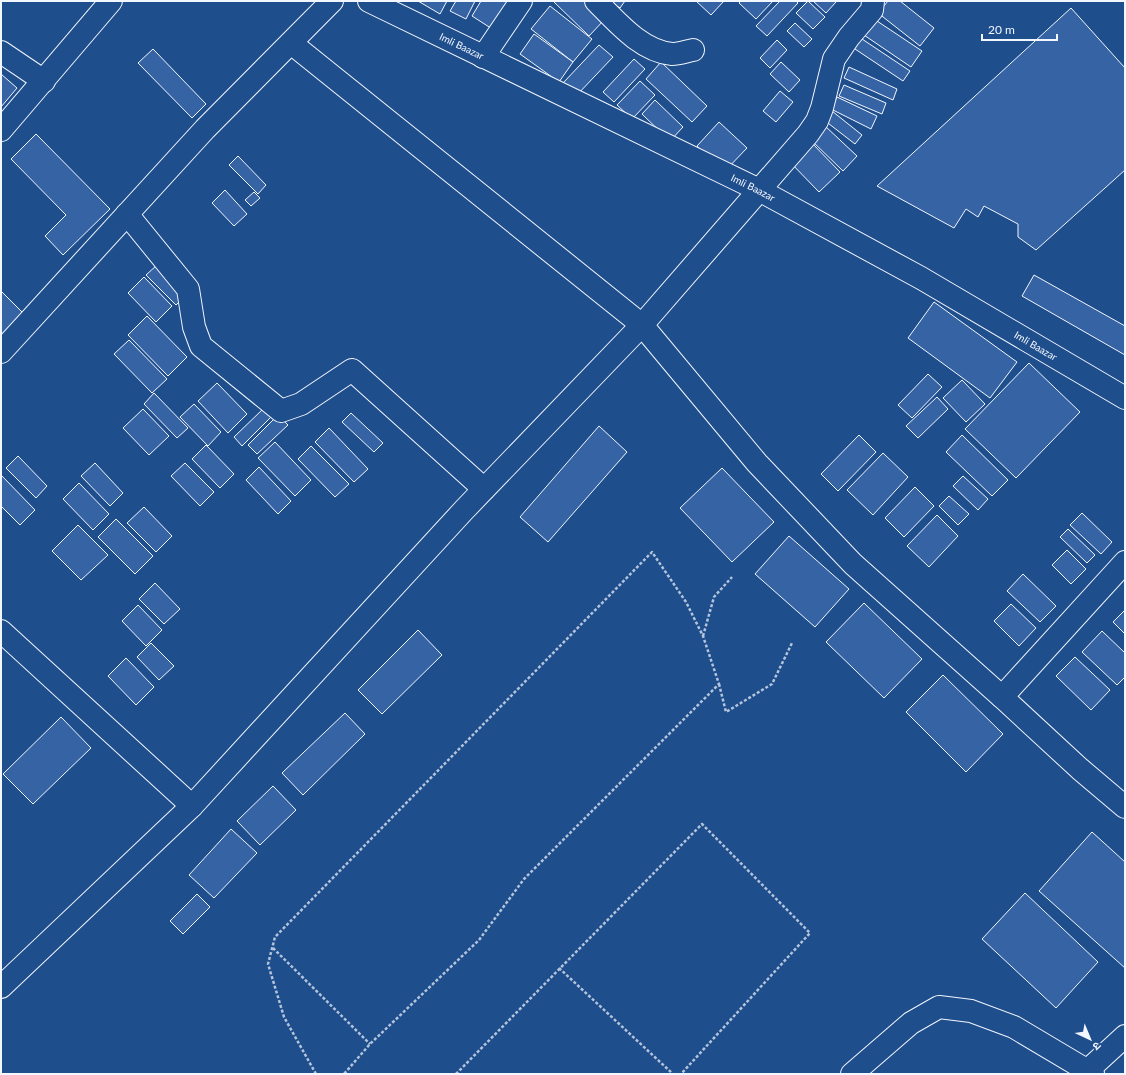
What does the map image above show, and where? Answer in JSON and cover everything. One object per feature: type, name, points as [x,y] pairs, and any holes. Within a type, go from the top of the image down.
[{"type":"street","points":[[1,352],[205,129],[332,1]]},
{"type":"street","name":"Imli Baazar","points":[[369,1],[759,190],[914,274],[1125,398]]},
{"type":"street","points":[[483,57],[521,1]]},
{"type":"street","points":[[596,1],[618,24],[651,50],[673,54],[694,50]]},
{"type":"street","points":[[1,987],[192,806],[484,489],[642,325],[817,121],[834,59],[849,37],[872,10],[873,1]]},
{"type":"street","points":[[1,130],[44,81],[109,2]]},
{"type":"street","points":[[291,43],[642,325],[757,463],[853,564],[1080,769],[1125,807]]},
{"type":"street","points":[[1,52],[44,81]]},
{"type":"street","points":[[127,214],[188,289],[194,327],[201,346],[281,411],[301,404],[352,370],[484,489]]},
{"type":"street","points":[[1002,697],[1125,562]]},
{"type":"street","points":[[1,631],[192,806]]},
{"type":"street","points":[[852,1074],[911,1023],[939,1007],[971,1011],[1014,1027],[1091,1072],[1125,1036]]},
{"type":"path","points":[[316,1074],[284,1017],[268,964],[275,937],[652,552],[686,602],[703,636],[719,684],[726,712],[772,684],[792,642]]},
{"type":"path","points":[[703,636],[714,597],[732,577]]},
{"type":"path","points":[[344,1074],[370,1044],[480,940],[524,879],[719,684]]},
{"type":"path","points":[[456,1074],[702,824],[810,933],[681,1074]]},
{"type":"path","points":[[272,948],[370,1044]]},
{"type":"path","points":[[559,968],[673,1074]]},
{"type":"building","points":[[418,1],[447,1],[440,14]]},
{"type":"building","points":[[456,1],[475,1],[466,19],[450,11]]},
{"type":"building","points":[[481,1],[516,1],[497,32],[472,16]]},
{"type":"building","points":[[553,1],[586,1],[605,19],[589,36]]},
{"type":"building","points":[[609,1],[625,1],[620,8]]},
{"type":"building","points":[[696,1],[724,1],[711,15]]},
{"type":"building","points":[[741,1],[773,1],[756,19],[739,3]]},
{"type":"building","points":[[780,1],[796,1],[798,3],[767,36],[756,26]]},
{"type":"building","points":[[808,1],[825,17],[813,29],[796,13]]},
{"type":"building","points":[[813,1],[835,1],[836,2],[826,13]]},
{"type":"building","points":[[888,1],[900,1],[934,28],[920,46],[878,13]]},
{"type":"building","points":[[550,6],[592,39],[573,62],[531,29]]},
{"type":"building","points":[[1071,8],[1125,68],[1125,170],[1036,250],[1018,237],[1018,224],[984,206],[978,217],[966,209],[954,228],[877,186]]},
{"type":"building","points":[[871,17],[922,51],[911,67],[861,33]]},
{"type":"building","points":[[795,23],[812,39],[804,47],[787,31]]},
{"type":"building","points":[[534,34],[573,62],[559,82],[520,54]]},
{"type":"building","points":[[859,37],[910,71],[903,81],[852,47]]},
{"type":"building","points":[[777,40],[787,50],[770,68],[760,58]]},
{"type":"building","points":[[599,45],[613,57],[576,96],[563,83]]},
{"type":"building","points":[[153,49],[206,104],[192,118],[138,63]]},
{"type":"building","points":[[634,59],[645,69],[614,102],[603,92]]},
{"type":"building","points":[[661,62],[707,106],[692,122],[646,79]]},
{"type":"building","points":[[781,62],[800,80],[789,92],[770,74]]},
{"type":"building","points":[[849,67],[897,89],[893,100],[844,78]]},
{"type":"building","points":[[1,74],[17,88],[1,107]]},
{"type":"building","points":[[640,81],[655,95],[632,119],[617,105]]},
{"type":"building","points":[[844,85],[886,103],[882,114],[839,96]]},
{"type":"building","points":[[780,91],[793,102],[776,122],[763,111]]},
{"type":"building","points":[[837,97],[877,116],[871,129],[831,109]]},
{"type":"building","points":[[655,100],[683,127],[670,141],[642,114]]},
{"type":"building","points":[[832,111],[862,135],[855,144],[824,120]]},
{"type":"building","points":[[719,122],[747,148],[724,172],[697,146]]},
{"type":"building","points":[[824,125],[857,156],[843,171],[810,139]]},
{"type":"building","points":[[36,134],[110,209],[63,255],[45,236],[66,215],[11,159]]},
{"type":"building","points":[[809,140],[840,172],[819,192],[788,160]]},
{"type":"building","points":[[238,156],[266,185],[258,194],[229,165]]},
{"type":"building","points":[[225,190],[247,214],[234,226],[212,203]]},
{"type":"building","points":[[254,192],[260,198],[251,206],[245,200]]},
{"type":"building","points":[[157,265],[186,295],[176,305],[146,275]]},
{"type":"building","points":[[1034,275],[1125,326],[1125,355],[1022,296]]},
{"type":"building","points":[[144,277],[172,306],[156,322],[128,293]]},
{"type":"building","points":[[1,291],[27,317],[1,342]]},
{"type":"building","points":[[934,302],[1017,362],[990,398],[908,338]]},
{"type":"building","points":[[147,316],[187,357],[168,376],[128,335]]},
{"type":"building","points":[[129,340],[167,379],[152,393],[114,354]]},
{"type":"building","points":[[1029,363],[1080,412],[1016,478],[965,429]]},
{"type":"building","points":[[928,374],[942,387],[912,418],[898,405]]},
{"type":"building","points":[[962,380],[985,404],[966,422],[943,398]]},
{"type":"building","points":[[217,383],[247,414],[228,433],[198,401]]},
{"type":"building","points":[[154,393],[188,428],[177,438],[144,404]]},
{"type":"building","points":[[937,397],[948,409],[918,438],[906,426]]},
{"type":"building","points":[[194,404],[221,432],[208,446],[180,417]]},
{"type":"building","points":[[143,409],[169,436],[149,455],[123,428]]},
{"type":"building","points":[[263,409],[271,417],[242,446],[234,437]]},
{"type":"building","points":[[351,413],[383,443],[374,452],[342,422]]},
{"type":"building","points":[[278,415],[288,425],[257,454],[248,445]]},
{"type":"building","points":[[599,426],[627,452],[548,542],[520,517]]},
{"type":"building","points":[[329,428],[368,469],[354,482],[315,442]]},
{"type":"building","points":[[859,435],[876,452],[838,491],[821,474]]},
{"type":"building","points":[[962,435],[1008,480],[992,496],[946,452]]},
{"type":"building","points":[[275,442],[311,480],[295,496],[258,458]]},
{"type":"building","points":[[206,445],[234,474],[220,488],[192,459]]},
{"type":"building","points":[[311,446],[349,484],[335,497],[298,459]]},
{"type":"building","points":[[883,453],[908,477],[873,515],[847,490]]},
{"type":"building","points":[[18,456],[47,486],[36,498],[6,468]]},
{"type":"building","points":[[95,463],[123,493],[110,506],[81,476]]},
{"type":"building","points":[[185,463],[214,492],[200,506],[171,476]]},
{"type":"building","points":[[259,467],[291,501],[278,514],[246,480]]},
{"type":"building","points":[[722,468],[774,522],[732,562],[680,508]]},
{"type":"building","points":[[1,475],[35,510],[20,525],[1,506]]},
{"type":"building","points":[[963,476],[988,499],[978,510],[953,486]]},
{"type":"building","points":[[79,483],[109,514],[93,530],[63,499]]},
{"type":"building","points":[[915,487],[934,506],[904,537],[885,518]]},
{"type":"building","points":[[949,496],[969,514],[958,525],[939,506]]},
{"type":"building","points":[[144,507],[172,536],[156,552],[127,523]]},
{"type":"building","points":[[1082,513],[1112,542],[1101,554],[1070,525]]},
{"type":"building","points":[[937,515],[958,536],[929,567],[907,546]]},
{"type":"building","points":[[116,519],[153,556],[135,574],[98,537]]},
{"type":"building","points":[[78,525],[108,555],[81,580],[52,551]]},
{"type":"building","points":[[1068,529],[1095,555],[1087,563],[1060,537]]},
{"type":"building","points":[[789,536],[849,589],[815,627],[755,574]]},
{"type":"building","points":[[1067,550],[1086,569],[1071,584],[1052,565]]},
{"type":"building","points":[[1023,574],[1056,606],[1040,622],[1007,591]]},
{"type":"building","points":[[155,583],[180,609],[164,624],[139,599]]},
{"type":"building","points":[[864,603],[922,659],[884,698],[826,642]]},
{"type":"building","points":[[1011,604],[1036,628],[1019,646],[994,621]]},
{"type":"building","points":[[138,605],[162,630],[146,646],[122,621]]},
{"type":"building","points":[[1125,610],[1125,634],[1113,622]]},
{"type":"building","points":[[418,630],[442,655],[382,714],[358,690]]},
{"type":"building","points":[[1102,631],[1125,653],[1125,677],[1117,685],[1082,652]]},
{"type":"building","points":[[151,643],[174,666],[159,680],[137,657]]},
{"type":"building","points":[[1075,657],[1110,690],[1091,710],[1056,676]]},
{"type":"building","points":[[126,658],[154,687],[136,705],[108,676]]},
{"type":"building","points":[[943,675],[1003,734],[966,772],[906,712]]},
{"type":"building","points":[[345,713],[365,734],[303,795],[282,773]]},
{"type":"building","points":[[61,717],[91,748],[33,804],[3,774]]},
{"type":"building","points":[[273,786],[296,810],[260,845],[237,821]]},
{"type":"building","points":[[231,829],[257,853],[214,898],[189,875]]},
{"type":"building","points":[[1092,832],[1125,862],[1125,968],[1039,891]]},
{"type":"building","points":[[1025,893],[1098,962],[1056,1008],[982,939]]},
{"type":"building","points":[[197,894],[210,907],[183,934],[170,921]]}]
